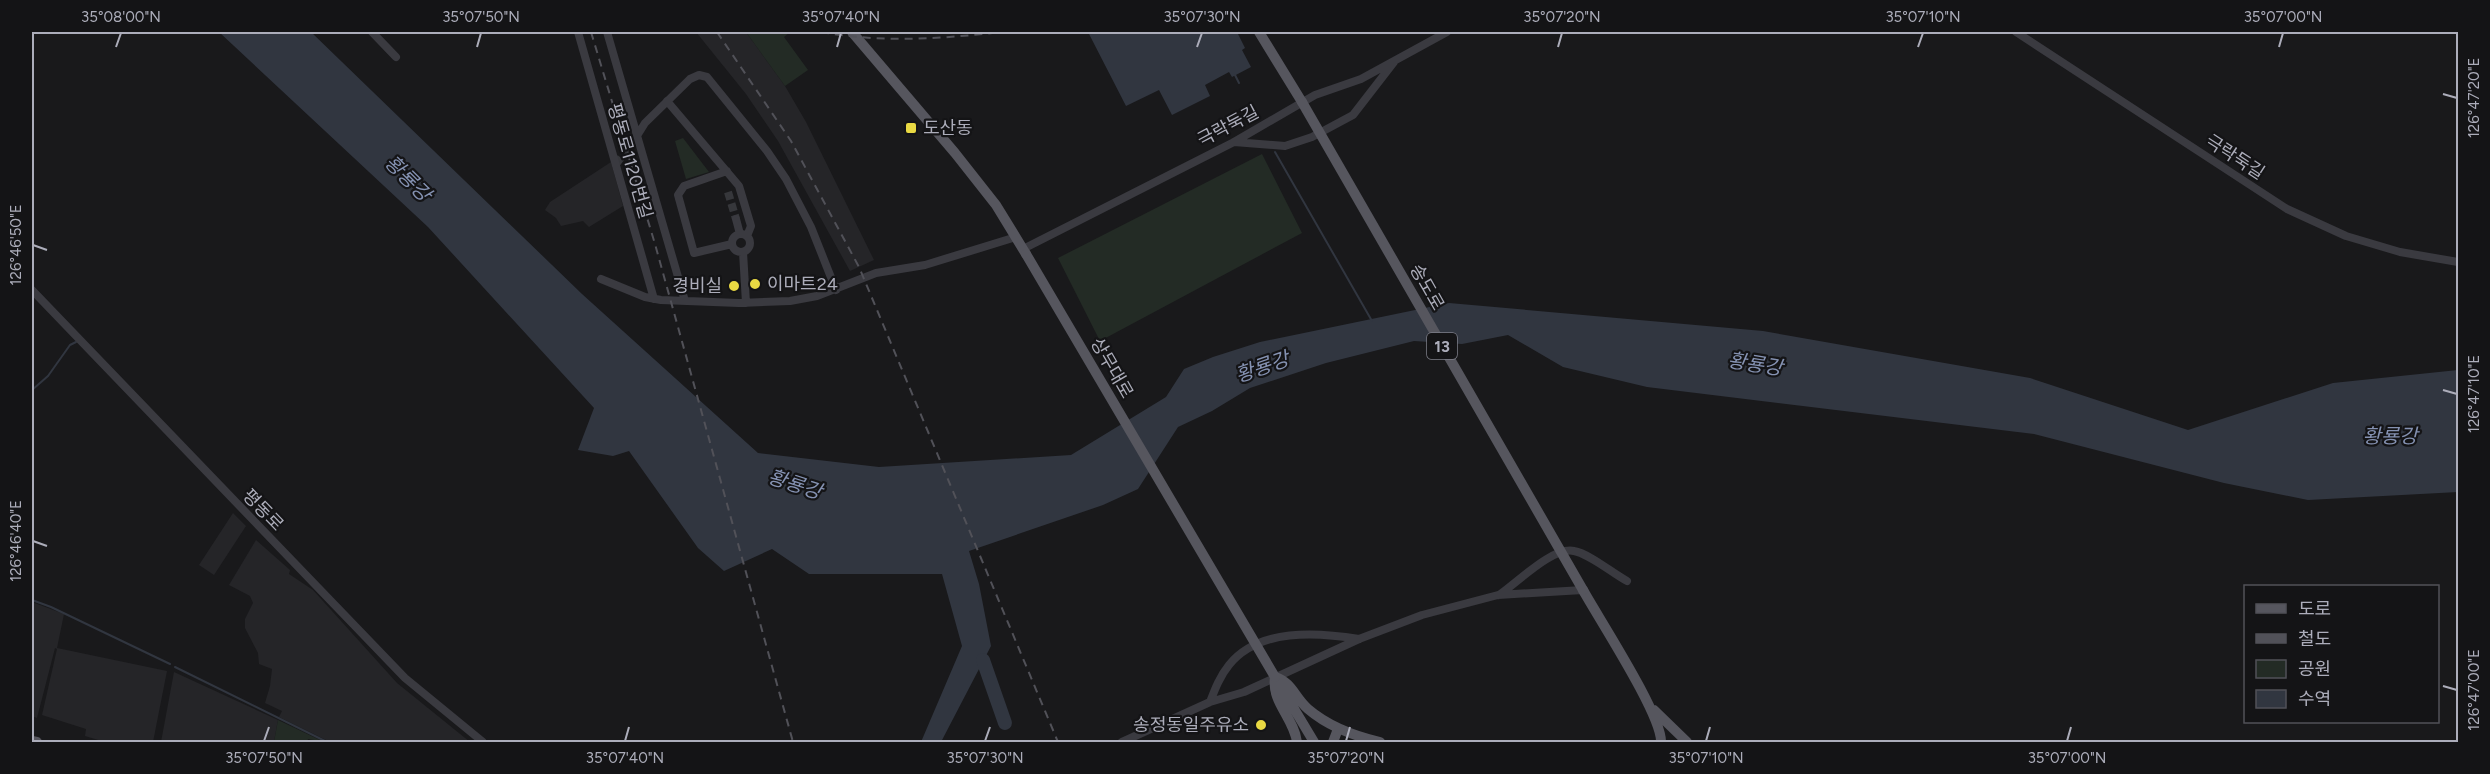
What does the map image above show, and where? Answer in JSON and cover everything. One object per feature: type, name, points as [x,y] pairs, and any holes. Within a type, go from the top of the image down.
[{"type":"main road","name":"상무대로","points":[[852,32],[934,126],[996,205],[1314,742]]},
{"type":"main road","name":"송도로","points":[[1259,32],[1302,102],[1649,706],[1661,734],[1661,742]]},
{"type":"main road","points":[[1297,742],[1290,722],[1273,690],[1275,677],[1287,681],[1306,708],[1338,729],[1380,742]]},
{"type":"main road","name":"13","points":[[1649,706],[1687,742]]},
{"type":"main road","points":[[1333,742],[1338,729]]},
{"type":"main road","points":[[32,741],[37,742]]},
{"type":"street","points":[[372,32],[396,57]]},
{"type":"street","name":"평동로1120번길","points":[[578,32],[654,299]]},
{"type":"street","points":[[608,32],[636,137],[685,301]]},
{"type":"street","name":"극락둑길","points":[[1024,251],[1234,142],[1302,102],[1360,79],[1447,32]]},
{"type":"street","name":"극락둑길","points":[[2016,32],[2287,209],[2346,236],[2400,252],[2458,262]]},
{"type":"street","points":[[1234,142],[1285,146],[1333,127],[1353,115],[1396,60]]},
{"type":"street","points":[[636,137],[645,123],[694,76],[702,75],[711,81],[767,151],[786,179],[811,227],[836,290]]},
{"type":"street","points":[[667,101],[739,186],[751,226],[744,235],[734,238],[732,244],[734,249],[742,252],[748,250],[751,244],[744,235],[736,219]]},
{"type":"street","points":[[727,171],[684,186],[678,195],[694,253],[732,244]]},
{"type":"street","points":[[601,279],[654,299],[746,303],[790,301],[836,290],[876,273],[925,265],[1016,237]]},
{"type":"street","points":[[742,252],[746,303]]},
{"type":"street","name":"평동로","points":[[32,290],[405,678],[483,742]]},
{"type":"street","points":[[1498,595],[1550,555],[1572,550],[1586,555],[1627,581]]},
{"type":"street","points":[[1122,742],[1210,702],[1244,692],[1359,639],[1422,615],[1498,595],[1583,590]]},
{"type":"street","points":[[1210,702],[1223,673],[1238,656],[1250,647],[1273,639],[1299,635],[1338,635],[1359,639]]},
{"type":"shaded area","points":[[696,32],[746,32],[785,86],[806,122],[874,260],[850,271],[778,141],[746,94]]},
{"type":"shaded area","points":[[611,162],[623,206],[589,227],[583,221],[561,226],[556,218],[545,210],[550,202]]},
{"type":"shaded area","points":[[233,513],[246,526],[214,575],[199,565]]},
{"type":"shaded area","points":[[256,540],[290,570],[289,574],[313,590],[397,683],[470,742],[330,742],[279,717],[282,711],[265,703],[272,669],[259,664],[258,653],[245,628],[245,619],[253,603],[250,596],[229,585]]},
{"type":"shaded area","points":[[32,602],[64,614],[57,648],[167,671],[153,742],[105,742],[85,736],[86,729],[42,715],[57,649],[55,648],[37,718],[32,716]]},
{"type":"shaded area","points":[[174,672],[278,720],[274,742],[161,742]]},
{"type":"green space","points":[[746,32],[790,32],[784,37],[808,70],[785,86]]},
{"type":"green space","points":[[683,138],[709,172],[686,179],[675,141]]},
{"type":"green space","points":[[1262,154],[1302,233],[1100,341],[1058,258]]},
{"type":"green space","points":[[278,720],[324,742],[308,739],[307,742],[274,742]]},
{"type":"water","name":"황룡강","points":[[219,32],[311,32],[582,294],[758,453],[879,467],[1071,455],[1166,397],[1184,369],[1213,357],[1260,342],[1449,303],[1763,331],[2030,378],[2188,430],[2333,383],[2458,370],[2458,492],[2308,500],[2224,483],[2034,434],[1647,387],[1563,367],[1508,335],[1462,344],[1414,341],[1326,363],[1250,388],[1212,411],[1178,427],[1138,489],[1103,505],[969,551],[979,584],[991,646],[941,742],[921,742],[962,646],[942,574],[809,574],[772,549],[724,571],[698,548],[629,451],[613,456],[578,450],[594,408],[428,227]]},
{"type":"water","points":[[1088,32],[1237,32],[1245,48],[1242,50],[1251,67],[1232,77],[1229,72],[1205,85],[1210,96],[1172,115],[1159,90],[1126,106]]},
{"type":"waterway","points":[[1235,75],[1239,83]]},
{"type":"waterway","points":[[1275,152],[1372,321]]},
{"type":"waterway","points":[[32,390],[48,376],[70,345],[76,342]]},
{"type":"waterway","points":[[32,600],[170,664]]},
{"type":"waterway","points":[[983,660],[1005,723]]},
{"type":"waterway","points":[[175,667],[327,742]]},
{"type":"tunnel","points":[[616,164],[635,139]]},
{"type":"tunnel","points":[[728,192],[736,219]]},
{"type":"railway","points":[[591,32],[655,244],[793,742]]},
{"type":"railway","points":[[717,32],[791,141],[859,267],[1058,742]]},
{"type":"railway","points":[[821,32],[889,39],[1001,32]]},
{"type":"place","name":"도산동","points":[[911,128]]},
{"type":"place","name":"이마트24","points":[[755,284]]},
{"type":"place","name":"경비실","points":[[734,286]]},
{"type":"place","name":"송정동일주유소","points":[[1261,725]]}]
